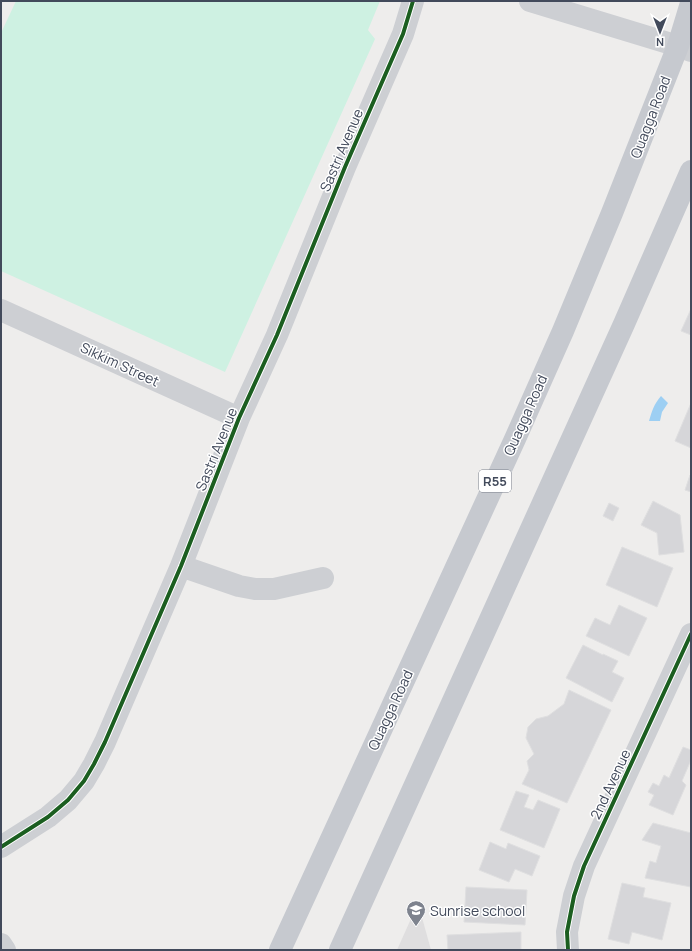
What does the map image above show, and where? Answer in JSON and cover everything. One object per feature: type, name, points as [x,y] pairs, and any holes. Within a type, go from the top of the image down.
[{"type":"main road","name":"Quagga Road","points":[[280,950],[560,338],[612,213],[684,49],[691,3]]},
{"type":"main road","points":[[340,950],[624,324],[691,171]]},
{"type":"street","name":"Sastri Avenue","points":[[1,848],[48,817],[68,800],[84,780],[94,764],[181,566],[239,418],[277,335],[402,34],[413,1]]},
{"type":"street","name":"Sastri Avenue","points":[[402,34],[424,1]]},
{"type":"street","points":[[530,1],[684,49]]},
{"type":"street","name":"Sikkim Street","points":[[3,317],[239,418]]},
{"type":"street","points":[[181,566],[239,586],[255,589],[274,588],[324,578]]},
{"type":"street","name":"2nd Avenue","points":[[568,950],[567,932],[574,896],[584,866],[691,634]]},
{"type":"street","points":[[1,944],[5,950]]},
{"type":"shaded area","name":"Sunrise school","points":[[418,903],[431,950],[397,950]]},
{"type":"green space","points":[[16,1],[380,1],[368,30],[375,39],[225,372],[1,271],[1,33]]},
{"type":"water","points":[[661,396],[668,403],[662,412],[660,421],[649,421],[652,411]]},
{"type":"building","points":[[691,309],[691,335],[681,331]]},
{"type":"building","points":[[691,403],[691,448],[675,441]]},
{"type":"building","points":[[691,475],[691,492],[685,490]]},
{"type":"building","points":[[653,501],[680,515],[684,552],[659,555],[657,533],[641,525]]},
{"type":"building","points":[[609,503],[619,508],[613,521],[603,516]]},
{"type":"building","points":[[622,547],[673,568],[657,607],[606,585]]},
{"type":"building","points":[[619,605],[647,618],[629,656],[586,636],[595,618],[610,625]]},
{"type":"building","points":[[583,645],[618,661],[612,672],[624,678],[612,702],[566,678]]},
{"type":"building","points":[[569,690],[611,710],[567,803],[522,784],[529,770],[527,761],[534,754],[526,738],[528,727],[536,719],[548,716],[564,704]]},
{"type":"building","points":[[683,747],[691,750],[691,760],[682,781],[686,785],[673,815],[649,805],[654,795],[648,792],[653,783],[659,786],[664,775],[669,778]]},
{"type":"building","points":[[516,791],[529,795],[524,807],[533,810],[538,800],[560,809],[544,848],[500,830]]},
{"type":"building","points":[[653,823],[691,833],[691,887],[645,878],[650,861],[656,863],[661,846],[642,840]]},
{"type":"building","points":[[490,842],[506,849],[508,843],[540,856],[532,876],[515,869],[509,882],[479,870]]},
{"type":"building","points":[[622,883],[645,888],[643,897],[671,903],[662,940],[632,932],[629,944],[608,939]]},
{"type":"building","points":[[466,887],[527,890],[525,925],[464,922]]},
{"type":"building","points":[[521,932],[521,950],[448,950],[447,935]]},
{"type":"cycle path","points":[[1,847],[48,817],[68,800],[84,781],[105,742],[181,566],[239,418],[277,335],[345,167],[403,34],[413,1]]},
{"type":"cycle path","points":[[568,950],[567,932],[574,896],[584,866],[691,634]]},
{"type":"place","name":"Sunrise school","points":[[416,927]]}]
